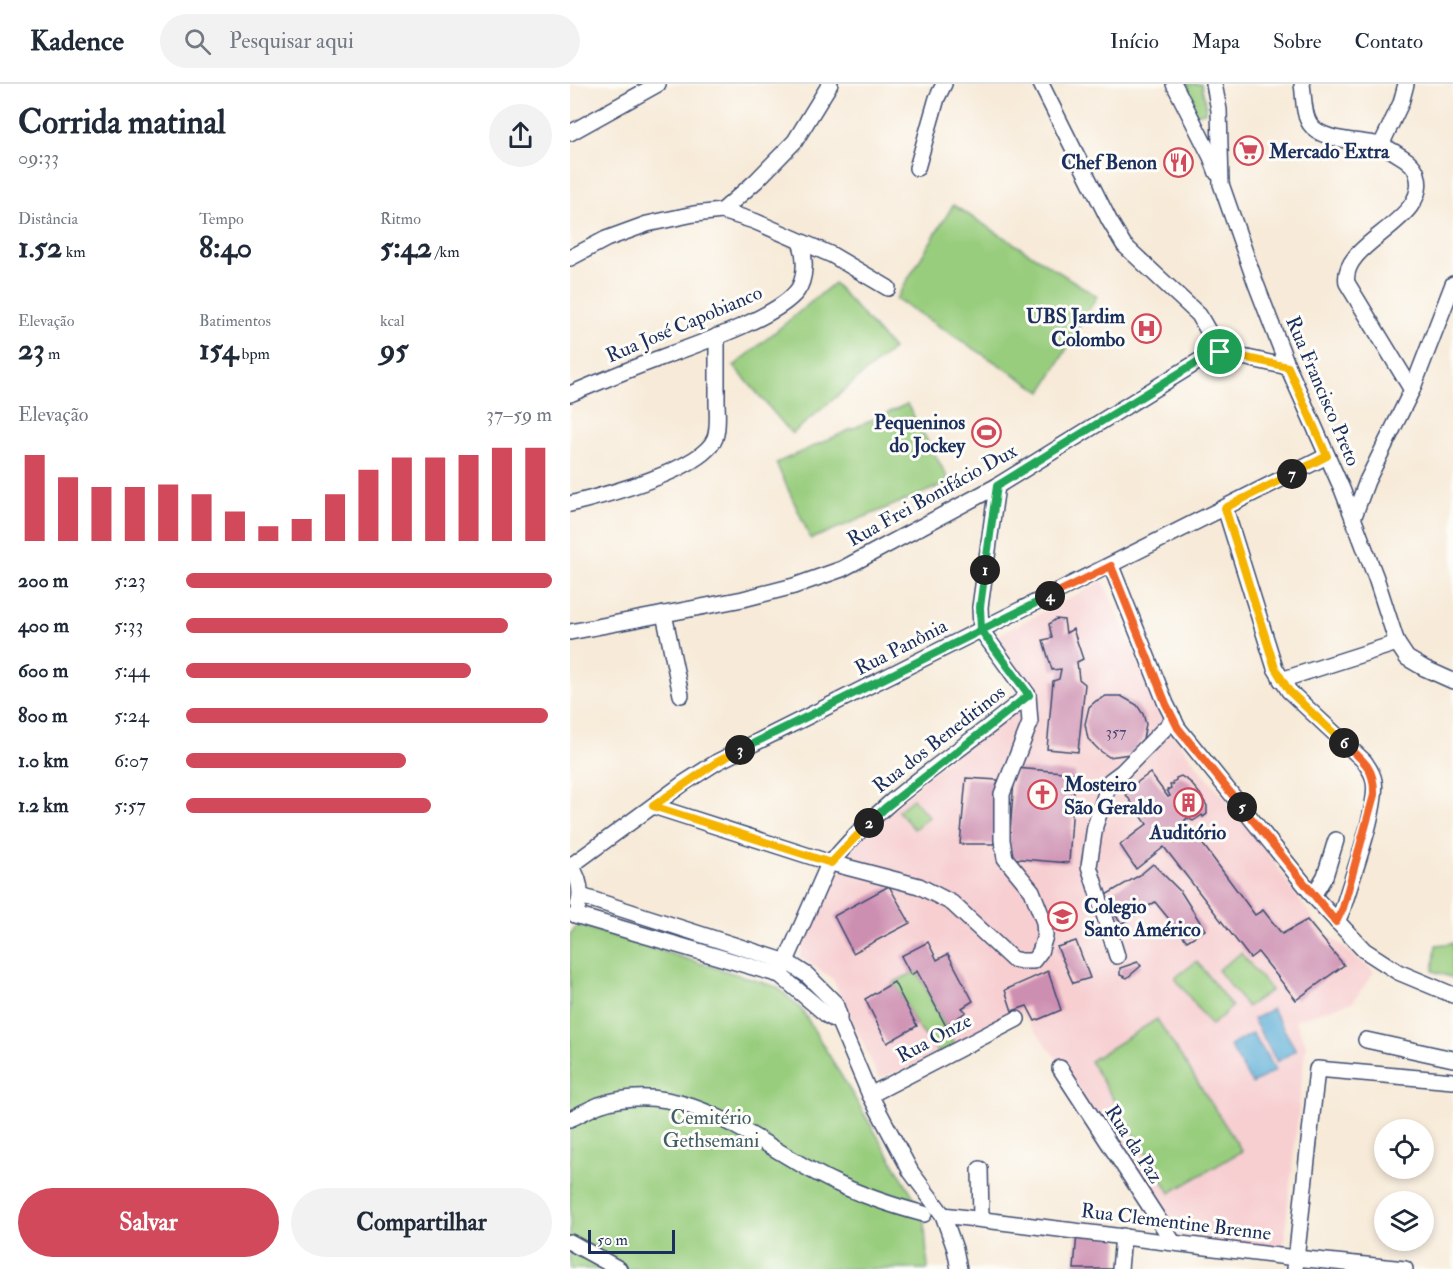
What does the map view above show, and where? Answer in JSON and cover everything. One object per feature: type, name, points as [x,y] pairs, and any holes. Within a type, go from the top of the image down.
[{"type":"street","points":[[570,133],[658,84]]},
{"type":"street","points":[[722,211],[756,181],[795,141],[830,84]]},
{"type":"street","points":[[916,168],[937,98],[944,84]]},
{"type":"street","points":[[1041,84],[1109,220],[1124,245],[1199,315],[1220,352],[1288,367]]},
{"type":"street","points":[[1174,84],[1211,157],[1221,184]]},
{"type":"street","name":"Rua Francisco Preto","points":[[1214,84],[1219,110],[1221,184],[1288,367],[1327,456],[1355,486],[1356,512],[1397,643],[1407,658],[1453,681]]},
{"type":"street","points":[[1302,84],[1308,122],[1317,132],[1340,139],[1382,146],[1398,154],[1417,172],[1418,192],[1411,208],[1367,246],[1347,270],[1346,277],[1347,283],[1412,390]]},
{"type":"street","points":[[1382,146],[1401,103],[1406,84]]},
{"type":"street","points":[[570,258],[606,239],[647,224],[722,211],[754,221],[832,255],[888,288]]},
{"type":"street","name":"Rua José Capobianco","points":[[570,394],[717,336],[777,308],[789,300],[798,289],[803,272],[803,250],[800,242]]},
{"type":"street","points":[[1356,512],[1355,486],[1412,390],[1453,284]]},
{"type":"street","points":[[570,504],[628,489],[680,467],[709,448],[715,438],[717,423],[717,336]]},
{"type":"street","name":"Rua Frei Bonifácio Dux","points":[[571,633],[743,599],[795,586],[832,572],[997,486],[1199,361],[1220,352]]},
{"type":"street","name":"Rua Panônia","points":[[571,865],[717,762],[1327,456]]},
{"type":"street","points":[[981,630],[980,607],[997,486]]},
{"type":"street","points":[[1225,508],[1275,668],[1281,680],[1289,691],[1364,761],[1371,770],[1374,781],[1372,809],[1343,908],[1336,922]]},
{"type":"street","points":[[1111,566],[1166,704],[1178,728],[1313,896],[1364,950],[1398,972],[1453,995]]},
{"type":"street","points":[[664,614],[681,695]]},
{"type":"street","name":"Rua dos Beneditinos","points":[[783,968],[831,863],[885,808],[1029,695],[981,630]]},
{"type":"street","points":[[1281,680],[1397,643]]},
{"type":"street","points":[[653,806],[831,863],[919,886],[952,903],[1012,959],[1033,961],[1040,952],[1045,936],[1044,922],[1032,891],[1005,858],[1002,840],[1002,794],[1030,723],[1029,695]]},
{"type":"street","points":[[1117,956],[1089,866],[1095,826],[1110,782],[1174,719]]},
{"type":"street","points":[[1313,896],[1325,876],[1336,840]]},
{"type":"street","points":[[571,865],[579,880],[581,896],[573,918],[807,975],[835,1003],[839,1022],[870,1095],[910,1172],[943,1215],[955,1249],[958,1269]]},
{"type":"street","points":[[581,896],[783,968]]},
{"type":"street","name":"Rua Onze","points":[[870,1095],[1017,1020]]},
{"type":"street","points":[[1366,1040],[1453,1059]]},
{"type":"street","name":"Rua da Paz","points":[[1060,1068],[1173,1242]]},
{"type":"street","points":[[1296,1263],[1317,1069],[1453,1081]]},
{"type":"street","points":[[570,1119],[599,1105],[631,1098],[674,1101],[721,1118],[833,1182],[896,1207],[924,1214]]},
{"type":"street","points":[[980,1169],[981,1219]]},
{"type":"street","name":"Rua Clementine Brenne","points":[[943,1215],[1173,1242],[1296,1263],[1405,1269]]},
{"type":"street","points":[[1120,1269],[1123,1236]]},
{"type":"street","points":[[570,1242],[619,1269]]},
{"type":"shaded area","name":"Colegio Santo Américo","points":[[1103,581],[1163,718],[1191,758],[1260,841],[1297,897],[1323,931],[1374,972],[1353,1002],[1295,1020],[1306,1044],[1283,1250],[1177,1235],[1062,1065],[1021,1013],[909,1068],[879,1078],[833,979],[799,957],[834,866],[888,812],[1029,687],[996,636]]},
{"type":"green space","points":[[1180,84],[1201,84],[1206,105],[1205,112],[1196,114]]},
{"type":"green space","points":[[953,205],[1097,296],[1042,392],[896,299]]},
{"type":"green space","points":[[834,283],[893,349],[792,434],[734,366]]},
{"type":"green space","points":[[907,404],[950,482],[811,539],[776,463]]},
{"type":"green space","points":[[913,799],[929,817],[914,829],[898,811]]},
{"type":"green space","name":"Cemitério Gethsemani","points":[[578,925],[777,987],[802,1010],[924,1214],[928,1269],[570,1269],[570,934]]},
{"type":"green space","points":[[1453,943],[1453,978],[1433,971],[1436,945]]},
{"type":"green space","points":[[1241,953],[1271,990],[1247,1007],[1218,970]]},
{"type":"green space","points":[[1197,961],[1232,1007],[1211,1026],[1175,978]]},
{"type":"green space","points":[[917,971],[955,1045],[939,1053],[917,1026],[894,982]]},
{"type":"green space","points":[[1157,1019],[1242,1151],[1170,1193],[1090,1061]]},
{"type":"water","points":[[1272,1009],[1296,1050],[1277,1062],[1253,1019]]},
{"type":"water","points":[[1252,1033],[1276,1070],[1252,1084],[1230,1046]]},
{"type":"building","points":[[1056,619],[1064,620],[1066,633],[1073,629],[1083,659],[1077,662],[1079,679],[1085,684],[1078,752],[1047,749],[1053,681],[1059,679],[1061,669],[1052,670],[1043,640],[1052,638],[1049,624]]},
{"type":"building","points":[[1106,696],[1121,696],[1137,705],[1143,714],[1146,724],[1143,739],[1130,754],[1109,757],[1088,739],[1085,724],[1089,707]]},
{"type":"building","name":"Mosteiro São Geraldo","points":[[1015,768],[1075,773],[1069,863],[1008,858]]},
{"type":"building","points":[[1150,773],[1168,797],[1170,796],[1167,790],[1171,788],[1170,785],[1181,776],[1189,781],[1200,794],[1207,806],[1207,814],[1193,821],[1187,818],[1185,820],[1255,915],[1263,910],[1282,934],[1307,920],[1344,965],[1296,1000],[1258,952],[1250,958],[1164,847],[1136,869],[1120,845],[1147,824],[1124,792]]},
{"type":"building","points":[[966,778],[998,780],[994,844],[960,844]]},
{"type":"building","points":[[1153,864],[1181,892],[1205,930],[1187,941],[1155,902],[1121,924],[1104,896],[1140,875]]},
{"type":"building","points":[[889,886],[910,923],[853,953],[834,916]]},
{"type":"building","points":[[1076,941],[1090,978],[1073,983],[1057,947]]},
{"type":"building","points":[[928,942],[937,960],[948,954],[973,1001],[962,1008],[966,1012],[957,1018],[960,1025],[949,1032],[917,971],[911,975],[901,956]]},
{"type":"building","points":[[1138,962],[1141,966],[1127,978],[1120,975],[1120,968]]},
{"type":"building","points":[[1048,971],[1061,1010],[1035,1021],[1027,1006],[1012,1011],[1005,990]]},
{"type":"building","points":[[894,982],[917,1026],[887,1043],[865,999]]},
{"type":"building","points":[[1077,1233],[1119,1238],[1116,1269],[1074,1269]]},
{"type":"place","name":"Mercado Extra","points":[[1248,151]]},
{"type":"place","name":"Chef Benon","points":[[1178,162]]},
{"type":"place","name":"UBS Jardim Colombo","points":[[1146,328]]},
{"type":"place","name":"Pequeninos do Jockey","points":[[986,433]]},
{"type":"place","name":"Mosteiro São Geraldo","points":[[1043,795]]},
{"type":"place","name":"Auditório","points":[[1188,802]]},
{"type":"place","name":"Colegio Santo Américo","points":[[1063,917]]},
{"type":"route","points":[[1220,352],[1199,361],[997,486],[980,607],[981,630],[1029,695],[885,808],[831,863],[653,806],[717,762],[981,630],[1015,613],[1111,566],[1166,704],[1178,728],[1336,922],[1343,908],[1372,809],[1374,781],[1371,770],[1364,761],[1282,682],[1275,668],[1225,508],[1327,456],[1288,367],[1220,352]]}]
